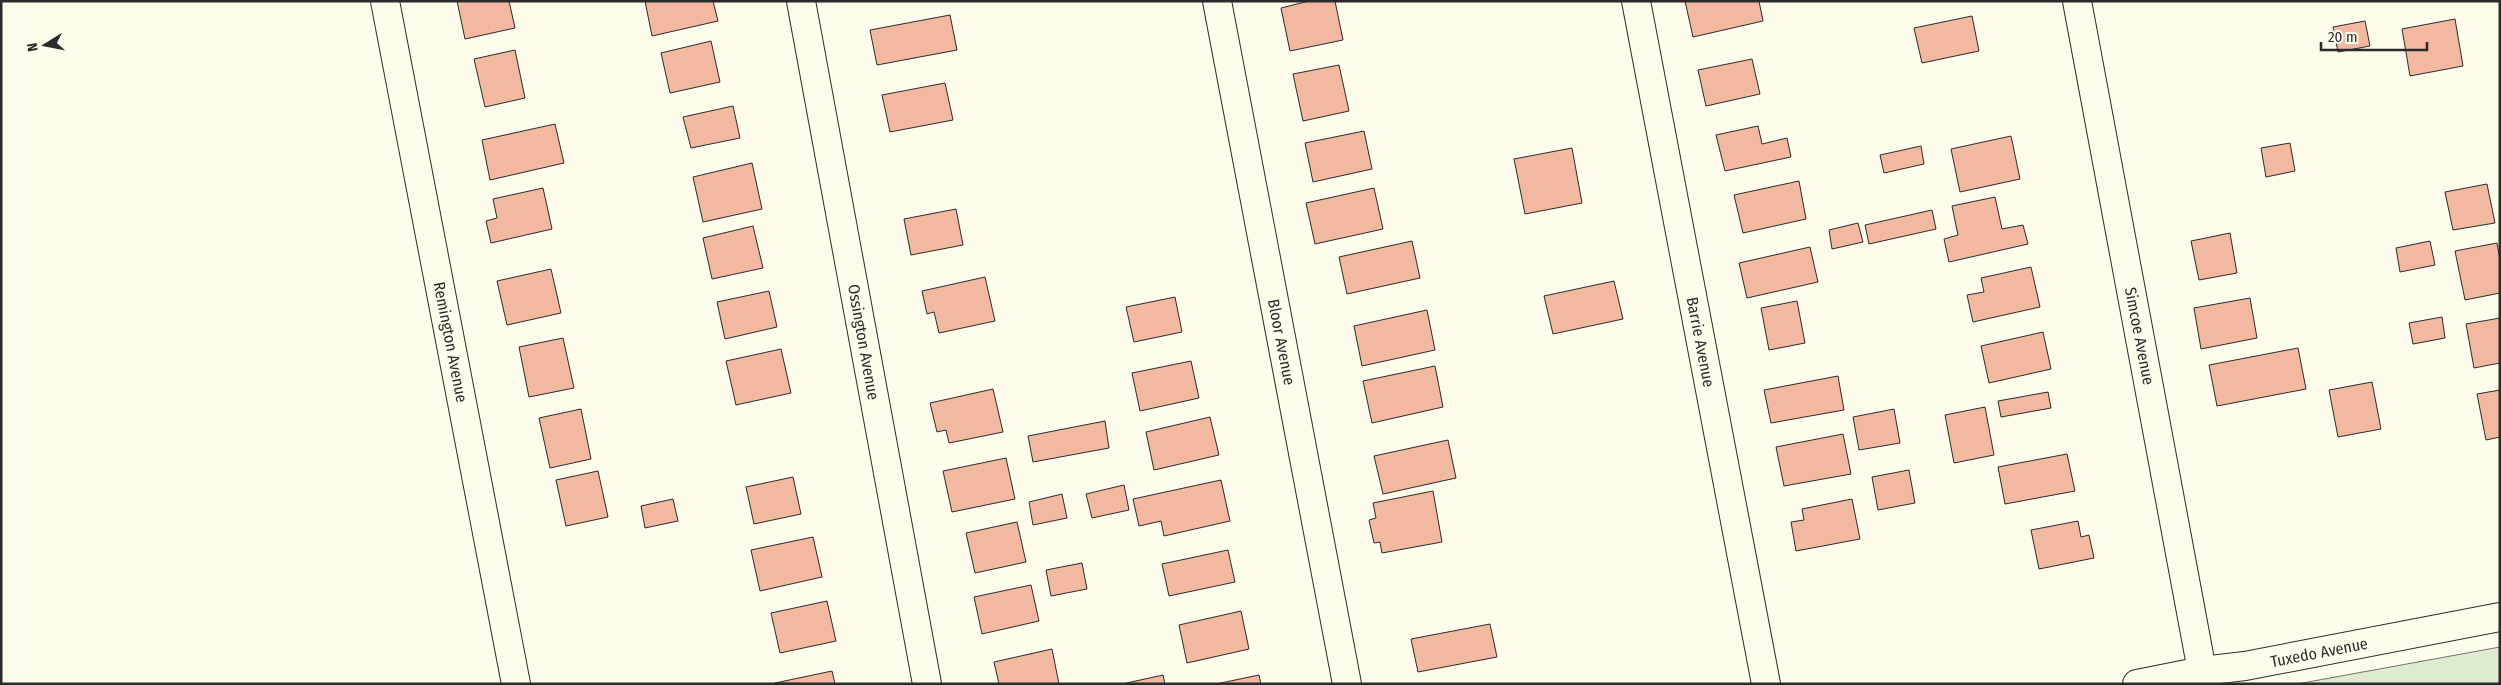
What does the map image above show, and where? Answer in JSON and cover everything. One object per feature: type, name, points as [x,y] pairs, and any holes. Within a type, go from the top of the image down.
[{"type":"street","name":"Remington Avenue","points":[[385,1],[516,684]]},
{"type":"street","name":"Ossington Avenue","points":[[801,1],[928,684]]},
{"type":"street","name":"Bloor Avenue","points":[[1217,1],[1347,684]]},
{"type":"street","name":"Barrie Avenue","points":[[1636,1],[1766,684]]},
{"type":"street","name":"Simcoe Avenue","points":[[2077,1],[2202,671]]},
{"type":"street","name":"Tuxedo Avenue","points":[[2138,684],[2202,671],[2244,666],[2500,617]]},
{"type":"green space","points":[[2500,647],[2500,684],[2297,684]]},
{"type":"building","points":[[457,1],[509,1],[515,28],[465,39]]},
{"type":"building","points":[[645,1],[713,1],[718,21],[652,36]]},
{"type":"building","points":[[1309,1],[1335,1],[1343,40],[1290,51],[1281,8]]},
{"type":"building","points":[[1685,1],[1759,1],[1763,21],[1693,37]]},
{"type":"building","points":[[950,15],[957,50],[877,65],[870,30]]},
{"type":"building","points":[[1972,16],[1979,51],[1922,63],[1914,28]]},
{"type":"building","points":[[2455,19],[2463,66],[2410,76],[2402,29]]},
{"type":"building","points":[[2365,21],[2370,46],[2338,52],[2333,27]]},
{"type":"building","points":[[711,41],[720,82],[670,93],[661,53]]},
{"type":"building","points":[[515,50],[525,98],[485,107],[474,59]]},
{"type":"building","points":[[1752,59],[1760,94],[1706,106],[1698,70]]},
{"type":"building","points":[[1339,65],[1349,111],[1303,121],[1293,74]]},
{"type":"building","points":[[945,83],[953,120],[890,132],[882,95]]},
{"type":"building","points":[[733,106],[740,138],[691,148],[683,117]]},
{"type":"building","points":[[555,124],[564,163],[490,180],[482,140]]},
{"type":"building","points":[[1758,126],[1762,144],[1787,138],[1791,157],[1725,171],[1716,135]]},
{"type":"building","points":[[1364,131],[1372,169],[1313,182],[1305,143]]},
{"type":"building","points":[[2011,136],[2020,179],[1960,192],[1951,149]]},
{"type":"building","points":[[2290,143],[2295,171],[2266,177],[2261,148]]},
{"type":"building","points":[[1921,146],[1924,164],[1884,173],[1880,155]]},
{"type":"building","points":[[1572,148],[1582,203],[1525,214],[1514,159]]},
{"type":"building","points":[[752,163],[762,209],[703,222],[693,177]]},
{"type":"building","points":[[1799,181],[1806,219],[1743,233],[1734,195]]},
{"type":"building","points":[[2487,184],[2495,223],[2453,230],[2445,192]]},
{"type":"building","points":[[543,188],[552,229],[491,243],[486,221],[497,218],[493,199]]},
{"type":"building","points":[[1374,188],[1383,229],[1315,244],[1306,203]]},
{"type":"building","points":[[1995,197],[2002,229],[2023,225],[2028,244],[1949,262],[1944,239],[1958,235],[1952,206]]},
{"type":"building","points":[[956,209],[963,245],[911,255],[904,219]]},
{"type":"building","points":[[1932,210],[1936,229],[1869,244],[1865,225]]},
{"type":"building","points":[[1858,223],[1863,242],[1832,249],[1829,230]]},
{"type":"building","points":[[753,226],[763,268],[712,279],[703,238]]},
{"type":"building","points":[[2230,233],[2237,273],[2199,280],[2191,241]]},
{"type":"building","points":[[1412,241],[1420,278],[1347,294],[1339,257]]},
{"type":"building","points":[[2430,241],[2435,265],[2400,272],[2396,248]]},
{"type":"building","points":[[2497,243],[2500,260],[2500,293],[2465,300],[2455,251]]},
{"type":"building","points":[[1810,247],[1818,282],[1747,298],[1739,263]]},
{"type":"building","points":[[2031,267],[2040,307],[1973,322],[1967,295],[1984,292],[1981,278]]},
{"type":"building","points":[[551,269],[561,313],[507,325],[497,281]]},
{"type":"building","points":[[985,277],[995,321],[939,333],[934,312],[927,314],[922,291]]},
{"type":"building","points":[[1614,281],[1623,319],[1553,334],[1544,296]]},
{"type":"building","points":[[769,291],[777,327],[725,339],[717,302]]},
{"type":"building","points":[[1175,297],[1182,332],[1134,342],[1126,307]]},
{"type":"building","points":[[2250,298],[2257,338],[2201,349],[2194,308]]},
{"type":"building","points":[[1797,301],[1805,343],[1769,350],[1761,308]]},
{"type":"building","points":[[1427,310],[1435,350],[1362,366],[1354,326]]},
{"type":"building","points":[[2442,317],[2445,338],[2413,344],[2409,323]]},
{"type":"building","points":[[2500,318],[2500,363],[2474,368],[2466,324]]},
{"type":"building","points":[[2043,332],[2051,369],[1989,383],[1981,346]]},
{"type":"building","points":[[563,338],[574,388],[529,397],[519,347]]},
{"type":"building","points":[[2298,348],[2306,389],[2217,406],[2209,365]]},
{"type":"building","points":[[781,349],[791,393],[736,405],[726,361]]},
{"type":"building","points":[[1191,361],[1199,398],[1140,411],[1132,373]]},
{"type":"building","points":[[1435,366],[1443,407],[1372,423],[1363,381]]},
{"type":"building","points":[[1838,376],[1844,410],[1771,423],[1764,390]]},
{"type":"building","points":[[2372,382],[2381,429],[2338,437],[2329,390]]},
{"type":"building","points":[[993,389],[1003,432],[949,443],[946,430],[937,432],[930,403]]},
{"type":"building","points":[[2500,390],[2500,437],[2486,440],[2477,394]]},
{"type":"building","points":[[2048,392],[2051,408],[2001,417],[1998,401]]},
{"type":"building","points":[[1985,407],[1994,455],[1954,463],[1945,415]]},
{"type":"building","points":[[581,409],[591,459],[550,468],[539,418]]},
{"type":"building","points":[[1894,409],[1900,443],[1859,450],[1853,417]]},
{"type":"building","points":[[1210,417],[1219,455],[1154,470],[1146,432]]},
{"type":"building","points":[[1105,421],[1109,448],[1033,462],[1028,436]]},
{"type":"building","points":[[1843,434],[1851,474],[1784,486],[1776,447]]},
{"type":"building","points":[[1448,440],[1456,478],[1383,494],[1374,456]]},
{"type":"building","points":[[2067,454],[2075,491],[2005,504],[1998,467]]},
{"type":"building","points":[[1006,458],[1015,499],[952,512],[943,471]]},
{"type":"building","points":[[1909,470],[1915,503],[1878,510],[1872,477]]},
{"type":"building","points":[[598,471],[608,517],[566,526],[556,480]]},
{"type":"building","points":[[793,477],[801,514],[754,524],[746,487]]},
{"type":"building","points":[[1221,480],[1230,521],[1164,536],[1161,521],[1139,526],[1133,499]]},
{"type":"building","points":[[1124,485],[1129,510],[1092,518],[1086,494]]},
{"type":"building","points":[[1433,491],[1442,542],[1382,553],[1380,542],[1374,543],[1369,520],[1376,518],[1373,503]]},
{"type":"building","points":[[1062,494],[1067,518],[1033,525],[1029,502]]},
{"type":"building","points":[[673,499],[678,521],[645,528],[641,506]]},
{"type":"building","points":[[1852,499],[1860,539],[1796,551],[1791,522],[1804,520],[1802,509]]},
{"type":"building","points":[[2078,521],[2081,537],[2089,535],[2094,558],[2039,569],[2031,530]]},
{"type":"building","points":[[1017,522],[1026,562],[975,573],[966,533]]},
{"type":"building","points":[[813,537],[822,577],[760,591],[751,550]]},
{"type":"building","points":[[1228,550],[1235,582],[1169,596],[1162,564]]},
{"type":"building","points":[[1082,563],[1087,589],[1051,596],[1046,570]]},
{"type":"building","points":[[1031,585],[1039,621],[982,634],[974,597]]},
{"type":"building","points":[[827,601],[836,641],[780,653],[771,613]]},
{"type":"building","points":[[1241,611],[1249,649],[1187,663],[1179,625]]},
{"type":"building","points":[[1490,624],[1497,657],[1418,672],[1411,639]]},
{"type":"building","points":[[1052,649],[1059,684],[999,684],[994,662]]},
{"type":"building","points":[[832,671],[835,684],[775,683]]},
{"type":"building","points":[[1163,675],[1165,684],[1122,684]]},
{"type":"building","points":[[1259,675],[1261,684],[1216,684]]}]
